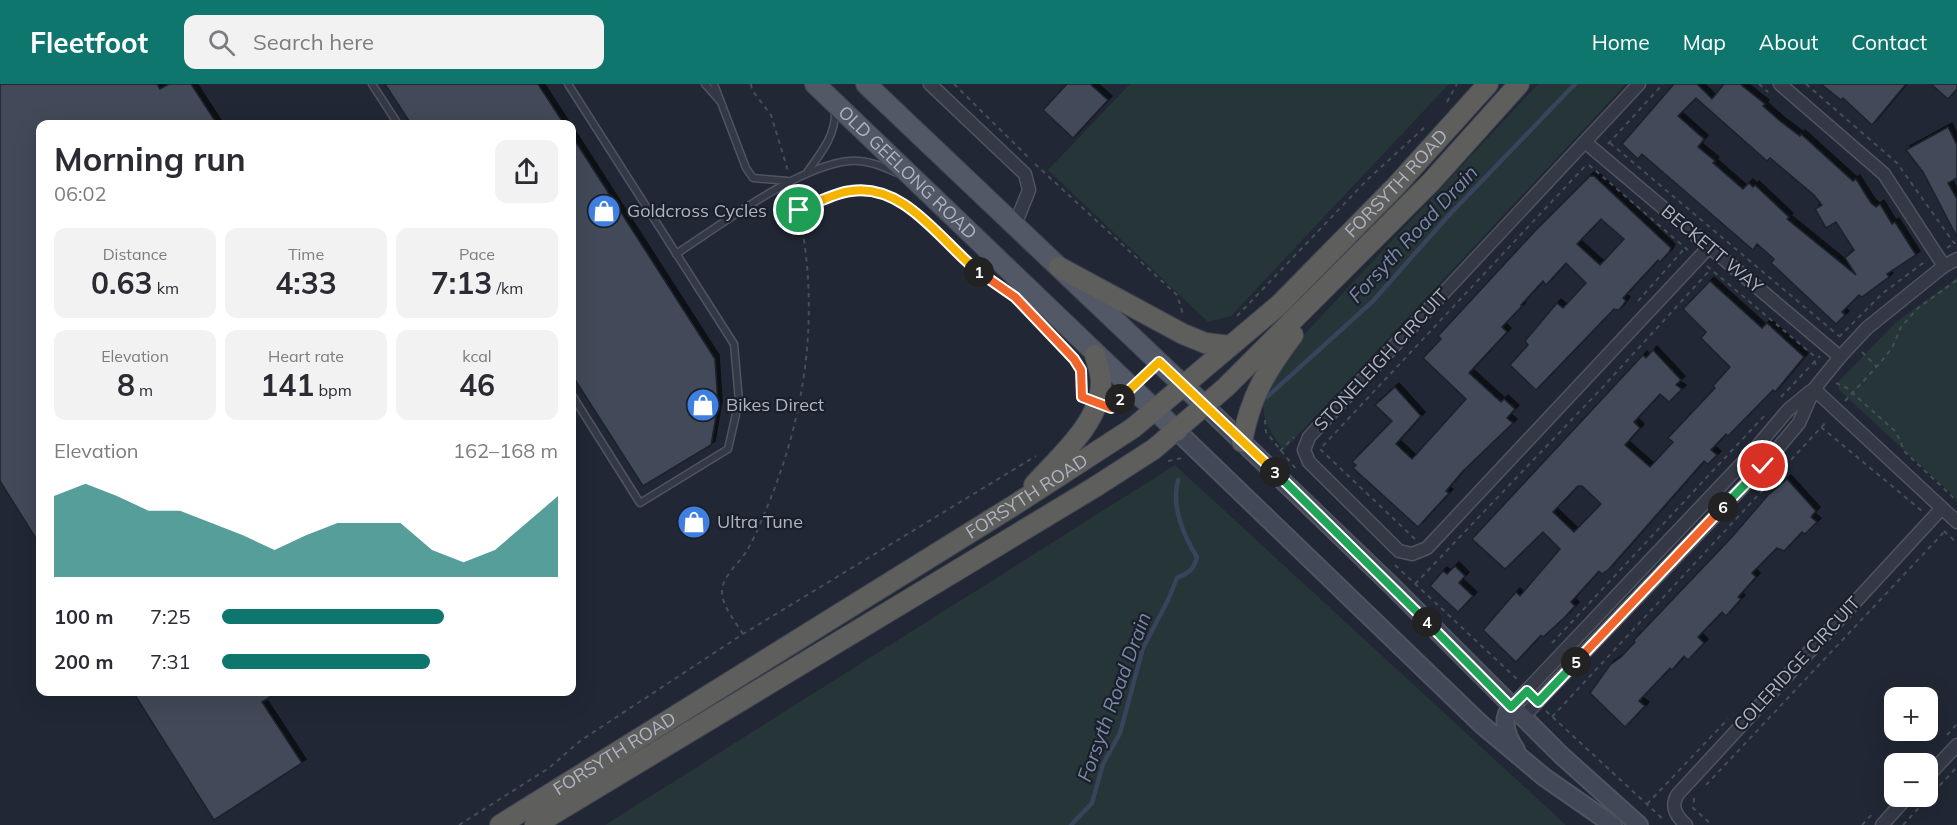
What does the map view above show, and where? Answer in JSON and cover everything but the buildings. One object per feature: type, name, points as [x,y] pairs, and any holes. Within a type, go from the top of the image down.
[{"type":"highway","name":"FORSYTH ROAD","points":[[500,825],[1016,504],[1133,428],[1279,306],[1396,186],[1488,84]]},
{"type":"highway","name":"FORSYTH ROAD","points":[[534,825],[1095,487],[1176,431],[1205,406],[1431,182],[1519,84]]},
{"type":"highway","points":[[1059,267],[1183,334],[1204,343],[1230,346]]},
{"type":"highway","points":[[1242,442],[1250,405],[1270,366],[1334,280]]},
{"type":"highway","points":[[1016,504],[1078,435],[1097,402],[1101,378],[1095,355]]},
{"type":"main road","name":"OLD GEELONG ROAD","points":[[815,84],[1176,431]]},
{"type":"main road","name":"OLD GEELONG ROAD","points":[[873,87],[1205,406]]},
{"type":"main road","points":[[1205,406],[1391,585],[1517,713],[1639,825]]},
{"type":"main road","points":[[1176,431],[1482,725],[1521,758],[1613,825]]},
{"type":"main road","points":[[1517,713],[1506,715],[1506,732],[1521,758]]},
{"type":"street","points":[[930,84],[1025,174],[1029,190],[1016,225]]},
{"type":"street","name":"STONELEIGH CIRCUIT","points":[[1639,84],[1305,443],[1304,450],[1309,462],[1399,551],[1412,554],[1427,548],[1709,247]]},
{"type":"street","points":[[1780,84],[1884,174],[1944,266]]},
{"type":"street","name":"BECKETT WAY","points":[[1585,142],[1836,353]]},
{"type":"street","points":[[1517,713],[1538,702],[1763,466],[1799,423],[1814,389],[1836,353],[1944,266],[1957,259]]},
{"type":"street","points":[[1814,389],[1957,522]]},
{"type":"street","points":[[1517,713],[1527,691],[1750,455],[1788,410],[1814,389]]},
{"type":"street","points":[[1750,455],[1763,466]]},
{"type":"street","name":"COLERIDGE CIRCUIT","points":[[1686,825],[1674,810],[1673,802],[1678,794],[1942,508]]},
{"type":"street","points":[[1938,765],[1957,745]]},
{"type":"street","points":[[1882,825],[1898,807]]},
{"type":"lane","points":[[372,84],[395,120]]},
{"type":"lane","points":[[568,84],[734,344],[739,401],[728,449],[640,503],[576,401]]},
{"type":"lane","points":[[705,84],[722,103]]},
{"type":"lane","points":[[714,84],[746,168],[753,178],[776,182],[791,180]]},
{"type":"lane","points":[[807,172],[824,150],[834,128],[833,101]]},
{"type":"lane","points":[[676,254],[807,172],[850,160],[879,165],[916,181]]},
{"type":"path","points":[[743,634],[723,601],[722,587],[746,551],[782,470],[800,407],[810,328],[808,280],[799,210],[782,142],[771,115],[752,90],[751,84]]},
{"type":"path","points":[[954,84],[1047,176],[1177,295],[1187,324],[1183,334]]},
{"type":"path","points":[[1446,105],[1457,84]]},
{"type":"path","points":[[1759,84],[1776,98]]},
{"type":"path","points":[[1236,318],[1367,180],[1430,123]]},
{"type":"path","points":[[1609,142],[1839,336]]},
{"type":"path","points":[[1421,535],[1415,540],[1320,449],[1587,164]]},
{"type":"path","points":[[799,210],[848,191],[865,190],[896,198],[958,256],[1006,291]]},
{"type":"path","points":[[1781,398],[1815,360],[1836,353],[1839,336],[1883,293],[1954,243]]},
{"type":"path","points":[[1633,308],[1685,248]]},
{"type":"path","points":[[1415,584],[1593,398],[1711,269]]},
{"type":"path","points":[[1552,717],[1880,363],[1892,348],[1901,327],[1918,308],[1957,280]]},
{"type":"path","points":[[1059,342],[1081,370],[1082,397],[1097,402]]},
{"type":"path","points":[[1852,393],[1896,432],[1905,452],[1957,500]]},
{"type":"path","points":[[1250,405],[1265,411],[1266,432],[1298,471]]},
{"type":"path","points":[[1548,647],[1767,413]]},
{"type":"path","points":[[1821,427],[1957,543]]},
{"type":"path","points":[[459,825],[549,768],[580,741],[743,634],[1040,454]]},
{"type":"path","points":[[1712,825],[1693,808],[1693,799],[1945,531]]},
{"type":"path","points":[[1390,560],[1443,612],[1472,634],[1527,691]]},
{"type":"path","points":[[1517,680],[1525,672]]},
{"type":"path","points":[[1538,702],[1669,825]]},
{"type":"path","points":[[1903,825],[1957,767]]},
{"type":"shaded area","points":[[1130,84],[1449,84],[1231,316],[1208,322],[1048,170]]},
{"type":"shaded area","points":[[1538,84],[1626,84],[1284,450],[1265,419],[1264,401],[1274,367]]},
{"type":"shaded area","points":[[1957,278],[1957,499],[1839,390],[1838,382],[1895,323]]},
{"type":"shaded area","points":[[1175,465],[1566,825],[605,825]]},
{"type":"waterway","name":"Forsyth Road Drain","points":[[1267,397],[1373,301],[1449,215],[1575,84]]},
{"type":"waterway","name":"Forsyth Road Drain","points":[[1071,825],[1092,803],[1103,764],[1120,733],[1143,648],[1177,578],[1190,570],[1196,561],[1197,557],[1183,530],[1177,510],[1178,480]]},
{"type":"place","name":"Goldcross Cycles","points":[[604,211]]},
{"type":"place","name":"Bikes Direct","points":[[703,405]]},
{"type":"place","name":"Ultra Tune","points":[[694,522]]},
{"type":"route","points":[[799,210],[848,191],[865,190],[896,198],[917,215],[958,256],[988,280],[1015,297],[1045,326],[1081,370],[1082,397],[1111,408],[1159,362],[1391,585],[1511,707],[1527,691],[1538,702],[1763,466]]}]
